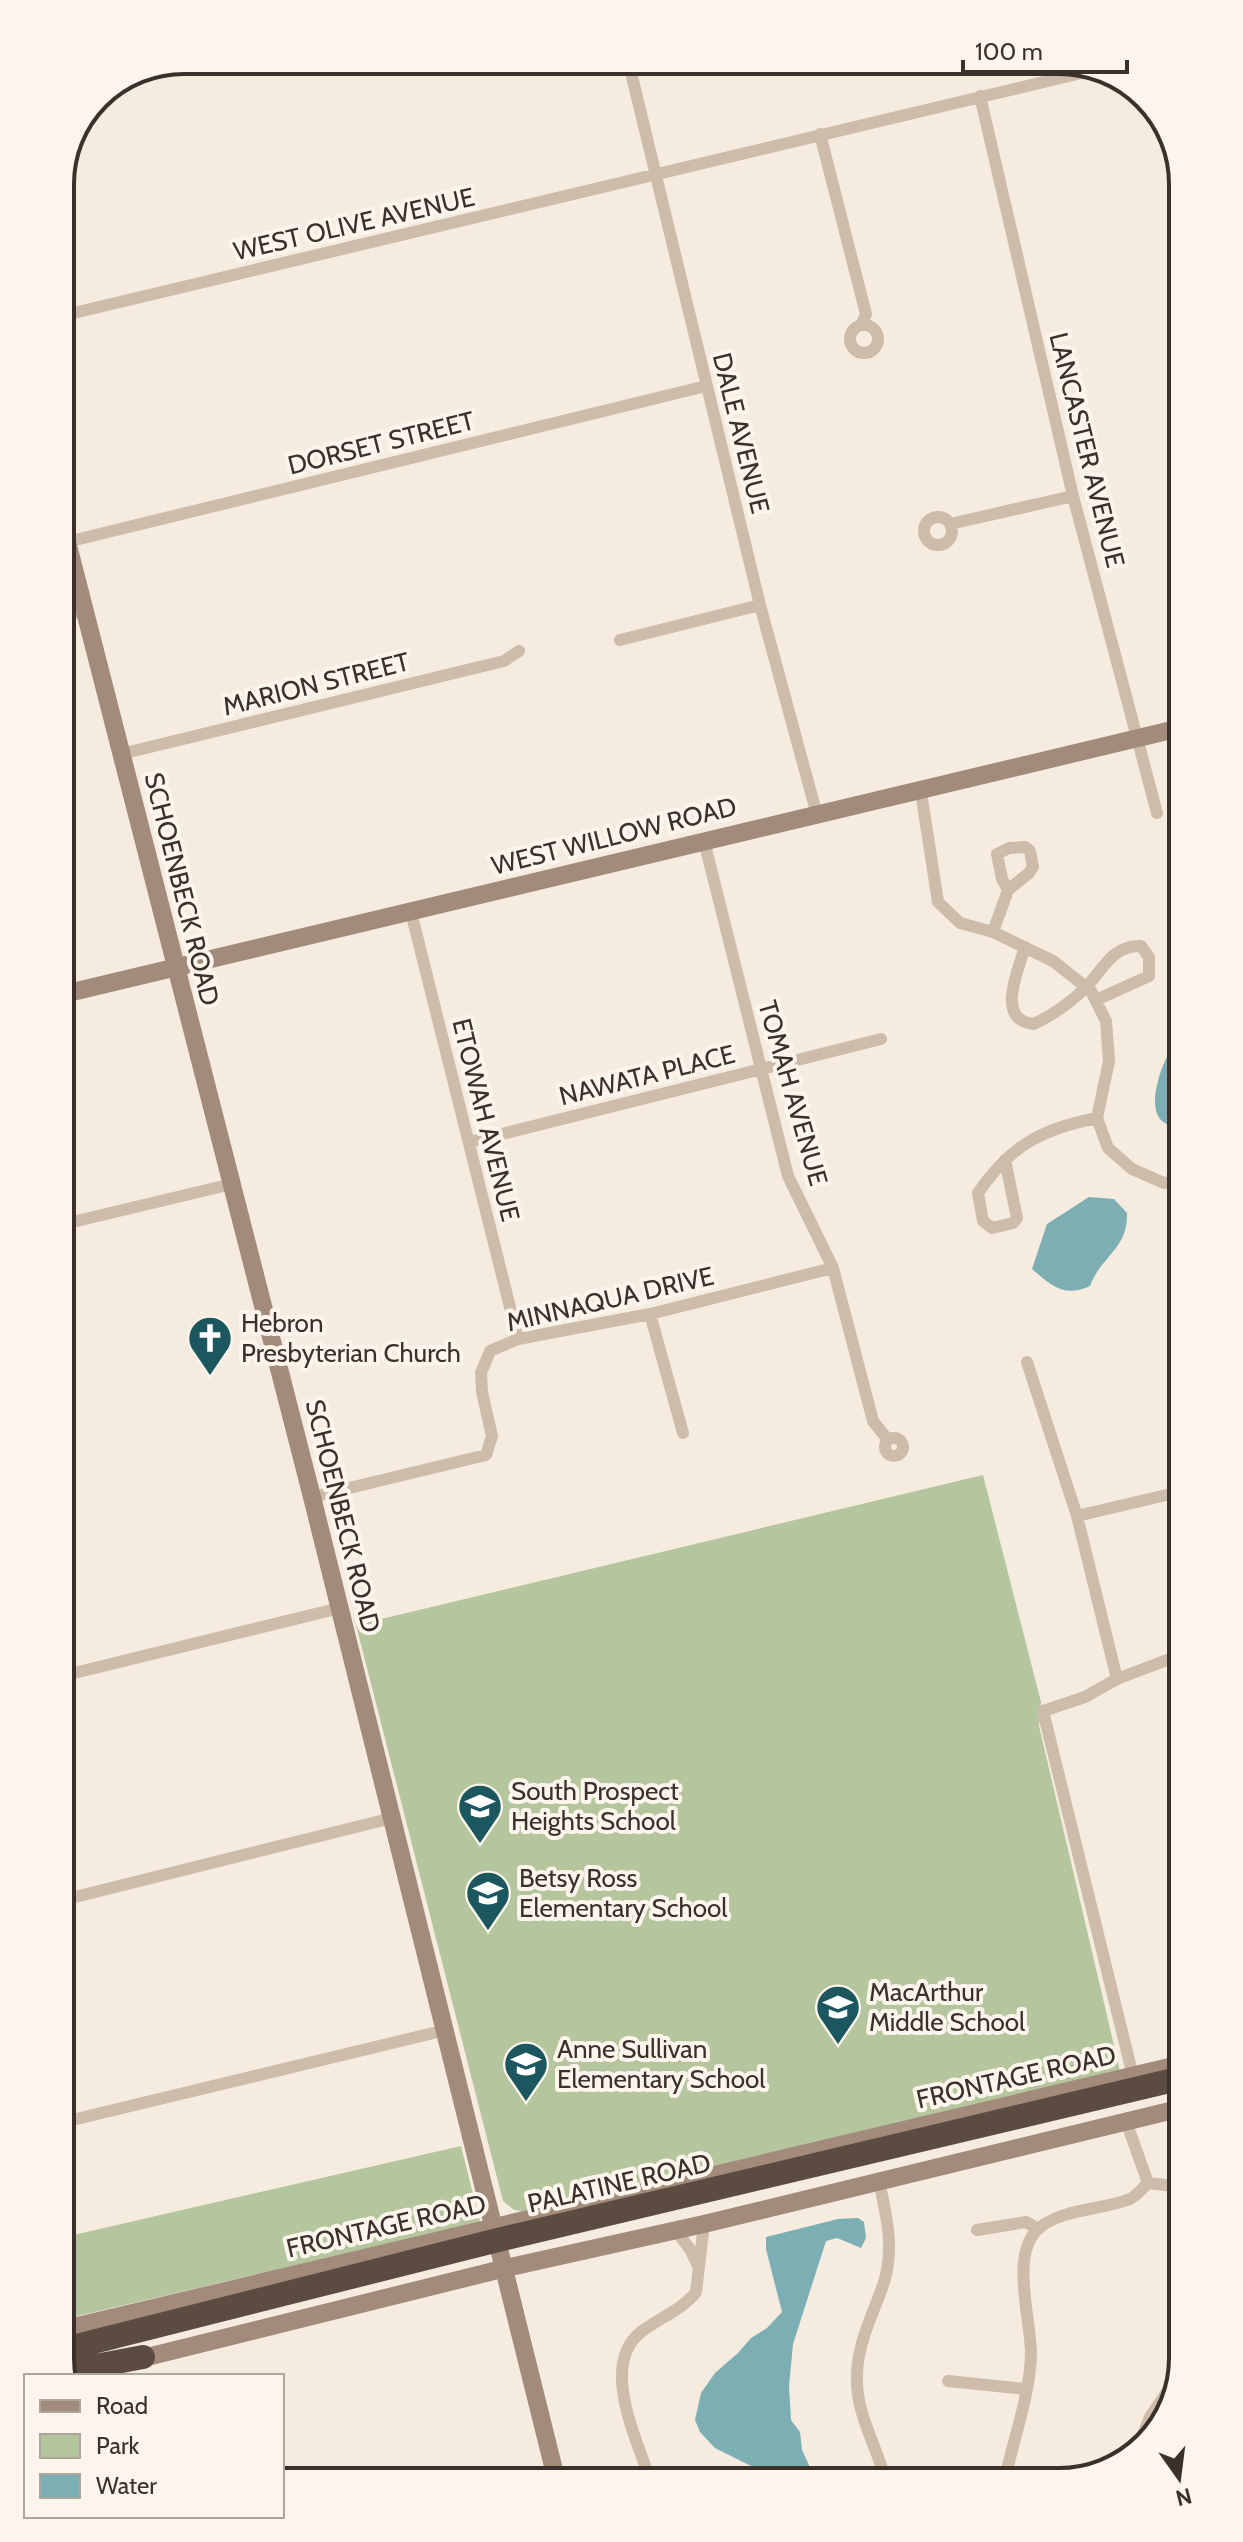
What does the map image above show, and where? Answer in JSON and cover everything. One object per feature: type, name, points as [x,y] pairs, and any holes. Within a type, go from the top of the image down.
[{"type":"highway","points":[[965,2117],[1169,2079]]},
{"type":"highway","name":"PALATINE ROAD","points":[[74,2359],[500,2247],[1169,2080]]},
{"type":"highway","name":"PALATINE ROAD","points":[[74,2347],[500,2247],[1169,2097]]},
{"type":"highway","points":[[75,2370],[143,2357]]},
{"type":"street","name":"DALE AVENUE","points":[[632,74],[760,605],[817,815]]},
{"type":"street","name":"WEST OLIVE AVENUE","points":[[74,313],[1073,75]]},
{"type":"street","name":"LANCASTER AVENUE","points":[[980,96],[1073,496],[1157,813]]},
{"type":"street","points":[[820,134],[866,314],[862,324]]},
{"type":"street","name":"DORSET STREET","points":[[74,540],[706,386]]},
{"type":"street","points":[[950,524],[1073,496]]},
{"type":"street","name":"SCHOENBECK ROAD","points":[[74,568],[312,1497],[554,2468]]},
{"type":"street","points":[[620,640],[760,605]]},
{"type":"street","points":[[74,613],[85,610]]},
{"type":"street","name":"MARION STREET","points":[[121,754],[504,661],[519,651]]},
{"type":"street","name":"WEST WILLOW ROAD","points":[[74,992],[1169,731]]},
{"type":"street","points":[[921,792],[938,902],[960,923],[993,932],[1053,961],[1086,987],[1106,1021],[1109,1061],[1097,1118],[1108,1148],[1132,1169],[1169,1183]]},
{"type":"street","name":"TOMAH AVENUE","points":[[704,841],[788,1176],[833,1268],[873,1421],[888,1440]]},
{"type":"street","points":[[993,932],[1008,890]]},
{"type":"street","name":"ETOWAH AVENUE","points":[[411,912],[518,1339]]},
{"type":"street","points":[[1025,947],[1011,1004],[1014,1015],[1020,1021],[1034,1024],[1086,987],[1104,964],[1124,948],[1141,946],[1146,951],[1151,971],[1149,976],[1096,1000]]},
{"type":"street","name":"NAWATA PLACE","points":[[470,1142],[881,1039]]},
{"type":"street","points":[[1005,1160],[1017,1218],[1013,1223],[992,1228],[983,1221],[978,1193],[1005,1160],[1015,1150],[1054,1128],[1097,1118]]},
{"type":"street","points":[[74,1222],[232,1184]]},
{"type":"street","name":"MINNAQUA DRIVE","points":[[312,1497],[486,1455],[492,1436],[481,1373],[490,1351],[518,1339],[650,1314],[833,1268]]},
{"type":"street","points":[[650,1314],[683,1433]]},
{"type":"street","points":[[1027,1362],[1077,1516],[1117,1679]]},
{"type":"street","points":[[1077,1516],[1169,1494]]},
{"type":"street","points":[[74,1673],[340,1608]]},
{"type":"street","points":[[1133,2076],[1043,1711],[1085,1697],[1117,1679],[1169,1659]]},
{"type":"street","points":[[74,1897],[392,1818]]},
{"type":"street","points":[[74,2120],[446,2030]]},
{"type":"street","name":"FRONTAGE ROAD","points":[[85,2374],[500,2247],[965,2117],[1169,2067]]},
{"type":"street","name":"FRONTAGE ROAD","points":[[74,2327],[500,2247],[676,2231],[1169,2111]]},
{"type":"street","points":[[1126,2121],[1148,2183]]},
{"type":"street","points":[[879,2181],[890,2225],[889,2247],[885,2278],[868,2321],[857,2372],[857,2402],[881,2468]]},
{"type":"street","points":[[1007,2468],[1031,2358],[1024,2257],[1031,2236],[1053,2220],[1131,2199],[1148,2183],[1169,2185]]},
{"type":"street","points":[[977,2230],[1026,2222],[1038,2229]]},
{"type":"street","points":[[646,2468],[624,2399],[620,2366],[626,2348],[639,2333],[691,2298],[699,2285],[704,2224]]},
{"type":"street","points":[[676,2231],[690,2249],[700,2271]]},
{"type":"street","points":[[948,2381],[1025,2389]]},
{"type":"street","points":[[1147,2424],[1160,2403]]},
{"type":"green space","points":[[983,1475],[1041,1702],[1039,1726],[1120,2071],[523,2211],[514,2210],[503,2201],[356,1625]]},
{"type":"green space","points":[[461,2146],[480,2222],[74,2317],[74,2235]]},
{"type":"water","points":[[1168,1055],[1169,1125],[1161,1120],[1155,1103],[1159,1079]]},
{"type":"water","points":[[1089,1197],[1114,1199],[1127,1213],[1126,1225],[1119,1244],[1090,1286],[1065,1290],[1052,1285],[1032,1269],[1047,1224]]},
{"type":"water","points":[[858,2218],[864,2222],[866,2238],[861,2248],[837,2238],[826,2241],[793,2344],[789,2386],[791,2420],[800,2432],[802,2450],[810,2468],[755,2468],[715,2448],[700,2432],[695,2420],[701,2393],[715,2373],[782,2312],[766,2249],[766,2237],[838,2219]]},
{"type":"place","name":"Hebron Presbyterian Church","points":[[210,1377]]},
{"type":"place","name":"South Prospect Heights School","points":[[480,1845]]},
{"type":"place","name":"Betsy Ross Elementary School","points":[[488,1932]]},
{"type":"place","name":"MacArthur Middle School","points":[[838,2046]]},
{"type":"place","name":"Anne Sullivan Elementary School","points":[[526,2103]]}]
